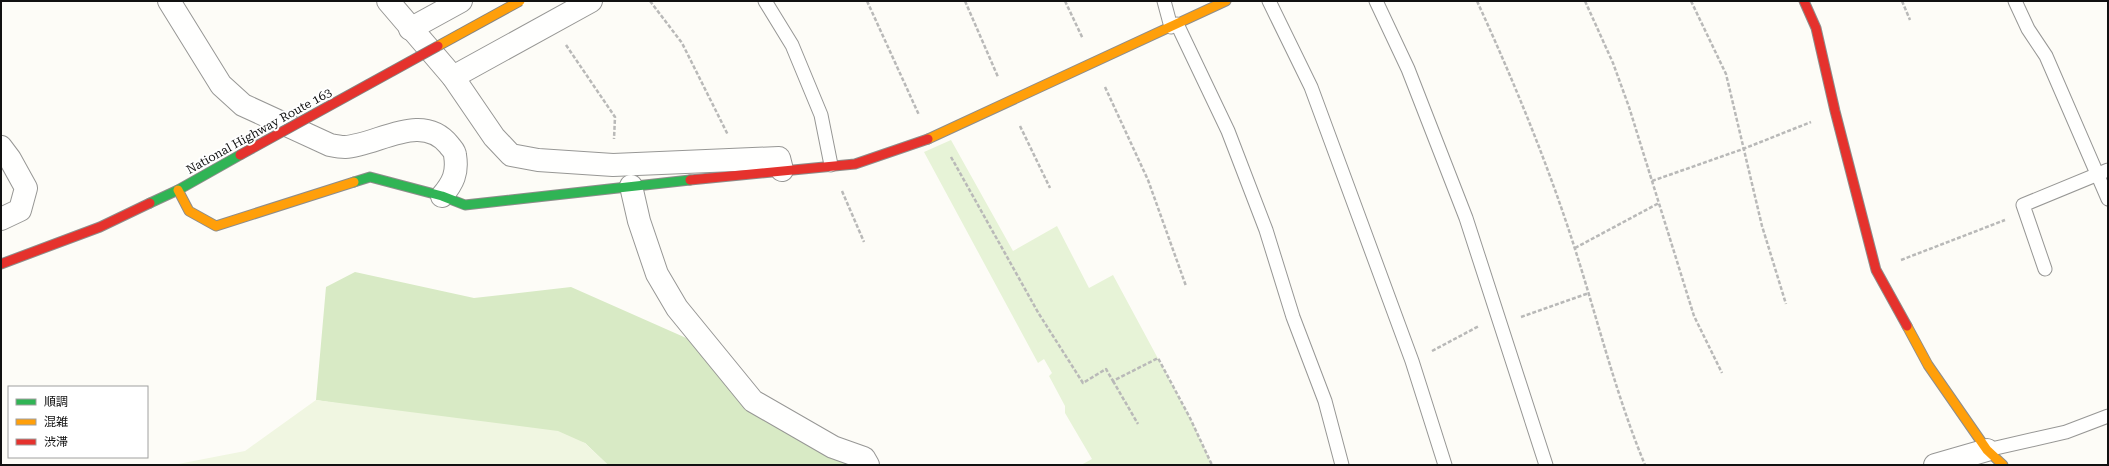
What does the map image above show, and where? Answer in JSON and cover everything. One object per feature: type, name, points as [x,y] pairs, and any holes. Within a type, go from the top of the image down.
[{"type":"main road","name":"National Highway Route 163","points":[[1,264],[100,227],[178,190],[520,1]]},
{"type":"main road","points":[[178,190],[189,211],[216,226],[370,177],[442,196],[465,205],[782,170],[855,164],[938,135],[1226,1]]},
{"type":"main road","points":[[1804,1],[1816,28],[1835,111],[1876,270],[1928,365],[1987,450],[2003,465]]},
{"type":"street","points":[[169,1],[221,85],[243,105],[330,145],[344,147],[360,144],[388,134],[410,131],[429,131],[444,138],[455,153],[456,170],[453,183],[442,196]]},
{"type":"street","points":[[388,1],[410,29],[453,77],[494,137],[511,155],[538,160],[613,166],[779,158],[782,170]]},
{"type":"street","points":[[410,29],[462,1]]},
{"type":"street","points":[[453,77],[591,1]]},
{"type":"street","points":[[1,147],[10,159],[26,188],[20,210],[1,219]]},
{"type":"street","points":[[631,186],[639,222],[657,274],[677,308],[752,401],[833,447],[864,458],[868,465]]},
{"type":"street","points":[[1935,465],[1987,450]]},
{"type":"lane","points":[[765,1],[792,45],[821,115],[831,165]]},
{"type":"lane","points":[[1164,1],[1174,25],[1228,131],[1266,230],[1293,317],[1325,401],[1342,465]]},
{"type":"lane","points":[[1269,1],[1311,87],[1412,361],[1445,465]]},
{"type":"lane","points":[[1376,1],[1408,69],[1466,218],[1546,465]]},
{"type":"lane","points":[[2015,1],[2028,29],[2046,56],[2103,172],[2108,199]]},
{"type":"lane","points":[[2045,269],[2024,212],[2023,205],[2027,202],[2103,172]]},
{"type":"lane","points":[[1987,450],[2066,432],[2108,416]]},
{"type":"path","points":[[650,1],[686,49],[727,132],[732,161]]},
{"type":"path","points":[[867,1],[922,120],[938,135],[1039,314],[1083,383],[1106,369],[1138,424]]},
{"type":"path","points":[[965,1],[1008,102],[1050,188]]},
{"type":"path","points":[[1065,1],[1148,180],[1186,286]]},
{"type":"path","points":[[1477,1],[1524,106],[1575,248],[1632,434],[1645,465]]},
{"type":"path","points":[[1585,1],[1613,63],[1694,316],[1722,373]]},
{"type":"path","points":[[1691,1],[1726,74],[1762,226],[1786,304]]},
{"type":"path","points":[[1902,1],[1910,20]]},
{"type":"path","points":[[551,23],[615,117],[613,166]]},
{"type":"path","points":[[1652,181],[1792,131],[1835,111]]},
{"type":"path","points":[[831,165],[864,242]]},
{"type":"path","points":[[1575,248],[1659,203]]},
{"type":"path","points":[[1876,270],[2024,212]]},
{"type":"path","points":[[1412,361],[1499,321],[1589,293]]},
{"type":"path","points":[[1113,381],[1158,358],[1212,465]]},
{"type":"green space","points":[[951,140],[1013,251],[1057,226],[1089,288],[1113,275],[1190,418],[1212,465],[1081,465],[1092,459],[1065,413],[1065,406],[1049,376],[1052,373],[1044,359],[1038,363],[924,152]]},
{"type":"green space","points":[[355,272],[474,298],[571,287],[693,341],[739,401],[758,417],[824,451],[857,465],[608,465],[585,443],[316,400],[326,287]]},
{"type":"green space","points":[[316,400],[558,431],[585,443],[608,465],[173,465],[245,451]]},
{"type":"traffic: fast","points":[[150,203],[178,190],[240,155]]},
{"type":"traffic: fast","points":[[354,182],[370,177],[442,196],[465,205],[690,180]]},
{"type":"traffic: slow","points":[[438,46],[520,1]]},
{"type":"traffic: slow","points":[[928,139],[1226,1]]},
{"type":"traffic: slow","points":[[178,190],[189,211],[216,226],[354,182]]},
{"type":"traffic: slow","points":[[1907,326],[1928,365],[1987,450],[2003,465]]},
{"type":"traffic: jam","points":[[1804,1],[1816,28],[1835,111],[1876,270],[1907,326]]},
{"type":"traffic: jam","points":[[240,155],[438,46]]},
{"type":"traffic: jam","points":[[690,180],[855,164],[928,139]]},
{"type":"traffic: jam","points":[[1,264],[100,227],[150,203]]}]
